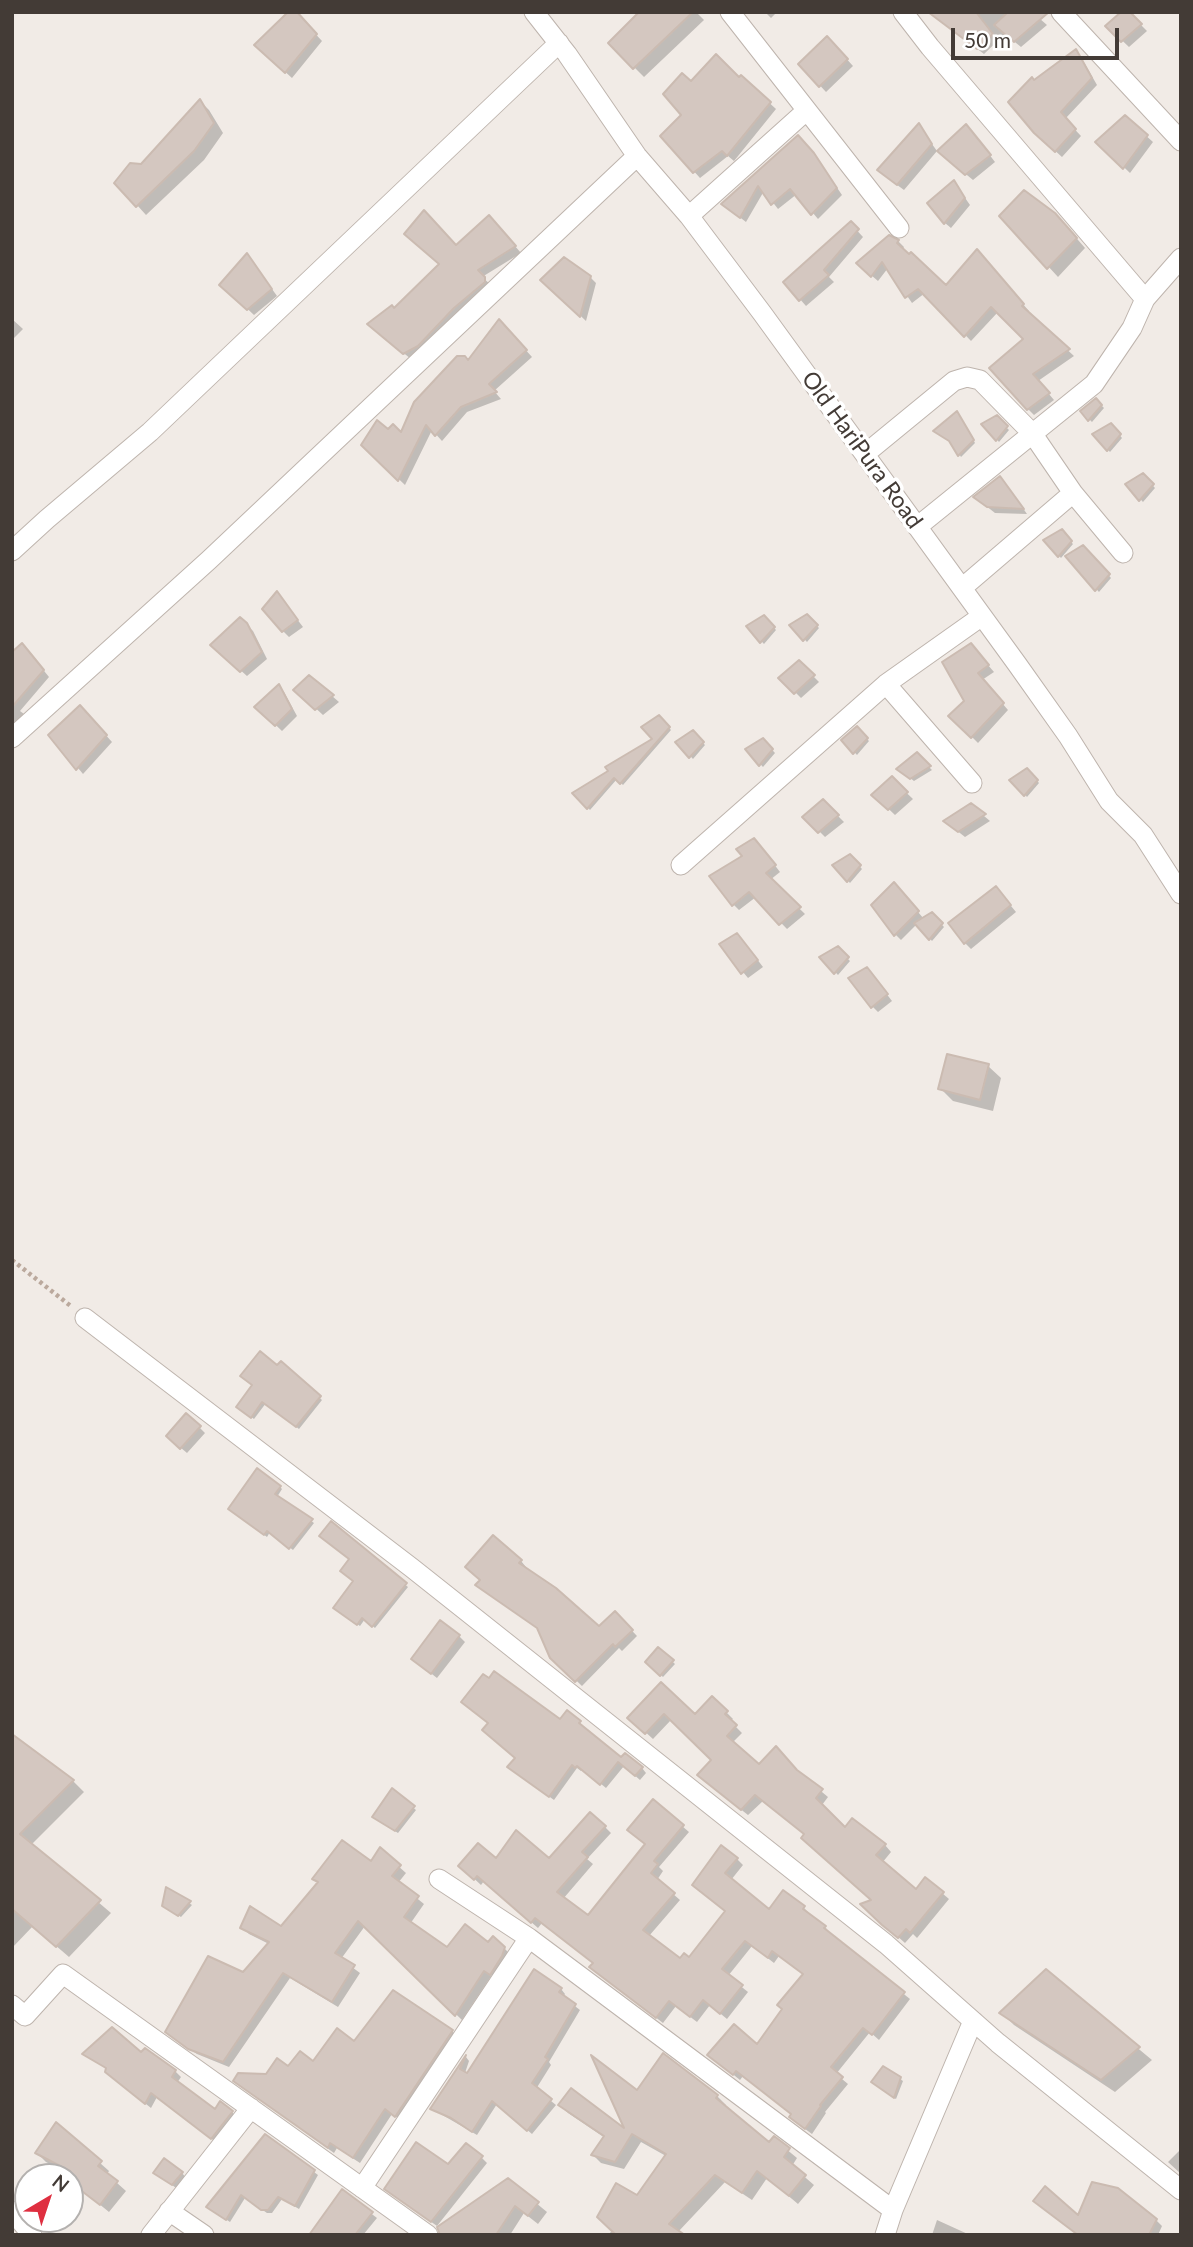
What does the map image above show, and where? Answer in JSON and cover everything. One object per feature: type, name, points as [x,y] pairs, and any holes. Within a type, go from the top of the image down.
[{"type":"street","name":"Old HariPura Road","points":[[534,12],[559,43],[637,156],[689,216],[865,454],[1068,736],[1109,801],[1143,835],[1181,894]]},
{"type":"street","points":[[730,12],[899,228]]},
{"type":"street","points":[[903,12],[1145,299]]},
{"type":"street","points":[[1061,12],[1181,141]]},
{"type":"street","points":[[12,551],[150,432],[559,43]]},
{"type":"street","points":[[689,216],[806,111]]},
{"type":"street","points":[[12,738],[219,550],[637,156]]},
{"type":"street","points":[[917,527],[1094,384],[1132,328],[1145,299],[1181,258]]},
{"type":"street","points":[[865,454],[954,381],[967,377],[981,380],[1032,433],[1073,493],[1123,553]]},
{"type":"street","points":[[962,588],[1073,493]]},
{"type":"street","points":[[681,865],[886,684],[982,616]]},
{"type":"street","points":[[886,684],[972,783]]},
{"type":"street","points":[[85,1318],[423,1577],[886,1944],[974,2021],[1181,2190]]},
{"type":"street","points":[[439,1879],[529,1938],[893,2210]]},
{"type":"street","points":[[362,2188],[529,1938]]},
{"type":"street","points":[[12,2005],[25,2016],[63,1973],[428,2235]]},
{"type":"street","points":[[885,2235],[893,2210],[974,2021]]},
{"type":"street","points":[[150,2235],[251,2108]]},
{"type":"street","points":[[12,2211],[32,2235]]},
{"type":"street","points":[[169,2211],[204,2235]]},
{"type":"path","points":[[12,1261],[85,1318]]},
{"type":"building","points":[[288,12],[297,12],[317,34],[285,73],[254,45]]},
{"type":"building","points":[[639,12],[693,12],[633,69],[608,43]]},
{"type":"building","points":[[928,12],[976,12],[993,34],[977,49]]},
{"type":"building","points":[[1008,12],[1049,12],[1014,42],[994,25]]},
{"type":"building","points":[[1121,12],[1130,12],[1142,24],[1121,42],[1105,26]]},
{"type":"building","points":[[827,36],[848,59],[819,87],[798,64]]},
{"type":"building","points":[[1076,49],[1092,78],[1061,112],[1076,129],[1055,152],[1034,133],[1008,102],[1032,77],[1034,80]]},
{"type":"building","points":[[716,54],[739,77],[741,75],[771,102],[727,156],[722,151],[693,173],[660,136],[681,115],[663,94],[682,73],[691,81]]},
{"type":"building","points":[[200,99],[214,123],[194,151],[136,207],[114,183],[130,163],[141,164]]},
{"type":"building","points":[[1125,115],[1148,135],[1123,169],[1095,142]]},
{"type":"building","points":[[919,123],[932,144],[897,185],[877,170]]},
{"type":"building","points":[[966,124],[991,155],[965,175],[937,151]]},
{"type":"building","points":[[798,135],[814,153],[837,188],[811,215],[790,189],[771,205],[758,186],[740,218],[721,204]]},
{"type":"building","points":[[954,180],[965,198],[944,224],[927,203]]},
{"type":"building","points":[[1024,190],[1055,213],[1077,238],[1047,269],[999,216]]},
{"type":"building","points":[[424,210],[456,245],[489,215],[516,246],[478,270],[485,277],[485,282],[454,308],[418,346],[403,354],[367,324],[392,305],[394,308],[439,264],[404,234]]},
{"type":"building","points":[[851,221],[859,229],[824,270],[829,275],[799,301],[783,282]]},
{"type":"building","points":[[889,235],[899,240],[897,243],[909,254],[911,252],[946,285],[977,249],[1024,304],[1022,306],[1070,349],[1033,374],[1050,393],[1027,410],[989,368],[1023,339],[991,307],[964,337],[918,289],[905,298],[882,262],[871,277],[856,263]]},
{"type":"building","points":[[247,253],[272,289],[247,310],[219,285]]},
{"type":"building","points":[[564,257],[591,276],[580,317],[540,280]]},
{"type":"building","points":[[499,319],[527,350],[489,384],[497,392],[461,407],[435,436],[426,425],[398,481],[361,445],[377,420],[388,429],[393,424],[401,432],[414,402],[457,356],[465,356],[468,360]]},
{"type":"building","points":[[1096,398],[1102,405],[1088,421],[1080,411]]},
{"type":"building","points":[[957,411],[974,440],[958,456],[949,441],[933,431]]},
{"type":"building","points":[[997,415],[1008,426],[996,441],[981,424]]},
{"type":"building","points":[[1111,423],[1121,434],[1107,451],[1092,434]]},
{"type":"building","points":[[1143,473],[1154,484],[1139,501],[1125,484]]},
{"type":"building","points":[[1000,476],[1024,509],[987,507],[973,497]]},
{"type":"building","points":[[1062,529],[1072,541],[1058,557],[1043,540]]},
{"type":"building","points":[[1083,545],[1110,574],[1095,591],[1065,556]]},
{"type":"building","points":[[277,591],[298,620],[282,632],[262,609]]},
{"type":"building","points":[[807,614],[818,625],[803,641],[789,625]]},
{"type":"building","points":[[764,615],[775,627],[760,643],[746,626]]},
{"type":"building","points":[[240,617],[247,623],[262,652],[240,672],[210,645]]},
{"type":"building","points":[[22,643],[44,670],[12,707],[12,652]]},
{"type":"building","points":[[971,643],[989,665],[978,673],[1004,703],[971,738],[948,716],[964,701],[942,662]]},
{"type":"building","points":[[799,660],[815,675],[794,694],[778,678]]},
{"type":"building","points":[[309,675],[334,695],[315,710],[293,690]]},
{"type":"building","points":[[279,684],[292,709],[275,726],[254,707]]},
{"type":"building","points":[[80,705],[107,735],[76,770],[48,735]]},
{"type":"building","points":[[659,715],[670,727],[620,784],[614,778],[587,809],[572,793],[608,771],[605,767],[652,739],[641,727]]},
{"type":"building","points":[[857,726],[868,738],[853,754],[841,740]]},
{"type":"building","points":[[693,730],[704,742],[689,758],[675,742]]},
{"type":"building","points":[[763,738],[773,749],[759,766],[745,749]]},
{"type":"building","points":[[917,752],[931,766],[910,779],[896,769]]},
{"type":"building","points":[[1027,768],[1038,780],[1024,796],[1009,780]]},
{"type":"building","points":[[892,776],[908,792],[888,810],[871,795]]},
{"type":"building","points":[[823,799],[839,815],[818,833],[802,817]]},
{"type":"building","points":[[971,803],[986,814],[958,832],[943,821]]},
{"type":"building","points":[[754,838],[776,865],[766,873],[801,907],[779,925],[749,892],[732,906],[709,876],[742,856],[736,849]]},
{"type":"building","points":[[850,854],[861,865],[847,882],[832,865]]},
{"type":"building","points":[[894,882],[919,911],[894,936],[871,905]]},
{"type":"building","points":[[996,886],[1011,905],[964,944],[948,923]]},
{"type":"building","points":[[932,912],[943,923],[929,940],[914,923]]},
{"type":"building","points":[[737,933],[758,960],[741,974],[719,944]]},
{"type":"building","points":[[838,946],[849,957],[834,974],[819,957]]},
{"type":"building","points":[[867,967],[888,994],[871,1008],[848,978]]},
{"type":"building","points":[[947,1054],[989,1064],[980,1100],[938,1089]]},
{"type":"building","points":[[260,1351],[277,1365],[281,1361],[321,1396],[296,1427],[262,1402],[251,1418],[236,1407],[252,1385],[240,1376]]},
{"type":"building","points":[[186,1413],[201,1426],[180,1449],[166,1436]]},
{"type":"building","points":[[257,1468],[281,1486],[275,1494],[313,1519],[289,1549],[267,1531],[264,1535],[228,1509]]},
{"type":"building","points":[[331,1521],[407,1583],[372,1627],[362,1618],[357,1625],[333,1608],[353,1581],[340,1571],[349,1559],[319,1536]]},
{"type":"building","points":[[493,1535],[522,1560],[519,1563],[556,1588],[599,1626],[615,1611],[633,1630],[615,1647],[613,1644],[575,1682],[550,1658],[537,1628],[475,1585],[480,1580],[465,1567]]},
{"type":"building","points":[[440,1620],[460,1635],[431,1674],[411,1659]]},
{"type":"building","points":[[658,1647],[674,1660],[660,1676],[645,1662]]},
{"type":"building","points":[[494,1671],[560,1719],[567,1710],[621,1757],[625,1753],[643,1767],[635,1776],[618,1762],[600,1785],[572,1765],[549,1797],[507,1767],[515,1758],[482,1730],[488,1723],[461,1702],[483,1674],[489,1678]]},
{"type":"building","points":[[661,1682],[695,1714],[712,1696],[728,1711],[725,1714],[737,1725],[727,1736],[759,1764],[776,1746],[797,1770],[823,1789],[816,1798],[845,1827],[852,1818],[886,1844],[876,1855],[916,1889],[925,1877],[944,1892],[910,1933],[906,1929],[898,1938],[882,1925],[860,1904],[871,1900],[801,1838],[804,1834],[755,1795],[741,1810],[697,1775],[711,1760],[664,1714],[645,1734],[627,1718]]},
{"type":"building","points":[[12,1734],[74,1780],[20,1834],[101,1900],[56,1947],[12,1909]]},
{"type":"building","points":[[392,1788],[415,1806],[395,1831],[372,1817]]},
{"type":"building","points":[[653,1799],[684,1825],[654,1861],[658,1864],[651,1873],[675,1893],[643,1930],[680,1958],[684,1953],[689,1957],[725,1911],[692,1885],[721,1845],[738,1858],[725,1873],[769,1909],[783,1890],[805,1906],[803,1909],[826,1926],[824,1928],[905,1992],[872,2035],[863,2028],[831,2067],[843,2077],[805,2129],[789,2117],[791,2114],[736,2071],[733,2075],[707,2055],[734,2024],[757,2044],[782,2009],[777,2005],[803,1974],[772,1951],[768,1958],[745,1941],[722,1969],[743,1985],[720,2014],[703,2000],[690,2017],[669,2001],[656,2018],[589,1967],[593,1963],[535,1918],[531,1923],[477,1876],[474,1880],[458,1866],[478,1843],[496,1858],[516,1830],[549,1858],[590,1812],[606,1826],[582,1852],[588,1857],[557,1892],[588,1915],[645,1844],[627,1830]]},
{"type":"building","points":[[342,1840],[371,1861],[380,1847],[401,1865],[392,1876],[419,1896],[404,1917],[447,1947],[465,1924],[488,1942],[493,1936],[505,1947],[490,1975],[484,1971],[455,2016],[358,1921],[335,1953],[355,1965],[332,2002],[283,1973],[223,2062],[188,2049],[165,2032],[208,1956],[243,1972],[269,1942],[240,1928],[250,1906],[281,1926],[318,1882],[312,1879]]},
{"type":"building","points":[[166,1887],[191,1901],[178,1916],[162,1906]]},
{"type":"building","points":[[534,1969],[562,1988],[559,1992],[576,2004],[545,2057],[548,2059],[532,2083],[552,2099],[527,2131],[492,2101],[472,2132],[451,2118],[430,2109],[466,2055],[460,2069],[467,2073]]},
{"type":"building","points":[[1046,1969],[1140,2047],[1101,2080],[999,2013]]},
{"type":"building","points":[[393,1990],[453,2030],[395,2117],[385,2109],[353,2158],[330,2143],[328,2148],[233,2081],[238,2073],[266,2074],[277,2058],[288,2066],[300,2051],[313,2061],[337,2028],[354,2041]]},
{"type":"building","points":[[112,2027],[141,2052],[145,2048],[176,2070],[172,2077],[215,2109],[220,2101],[233,2111],[211,2139],[151,2093],[145,2104],[105,2072],[106,2068],[82,2054]]},
{"type":"building","points":[[663,2053],[718,2095],[716,2098],[769,2142],[774,2136],[790,2148],[784,2157],[806,2175],[789,2196],[757,2171],[742,2193],[715,2175],[669,2224],[685,2235],[616,2235],[597,2217],[616,2183],[637,2195],[666,2154],[632,2134],[615,2162],[591,2155],[604,2136],[558,2105],[571,2088],[624,2128],[591,2055],[637,2090]]},
{"type":"building","points":[[883,2066],[901,2077],[894,2098],[871,2082]]},
{"type":"building","points":[[56,2122],[102,2161],[98,2166],[118,2181],[100,2205],[84,2193],[84,2163],[54,2163],[35,2153]]},
{"type":"building","points":[[265,2134],[315,2170],[295,2206],[278,2197],[268,2210],[261,2210],[241,2195],[226,2220],[206,2207]]},
{"type":"building","points":[[416,2142],[448,2164],[466,2143],[483,2156],[431,2222],[384,2189]]},
{"type":"building","points":[[164,2158],[183,2172],[172,2185],[153,2173]]},
{"type":"building","points":[[508,2178],[539,2202],[528,2216],[515,2206],[496,2235],[440,2235],[437,2227]]},
{"type":"building","points":[[1092,2182],[1118,2188],[1157,2219],[1149,2235],[1078,2235],[1033,2201],[1045,2186],[1078,2215]]},
{"type":"building","points":[[342,2189],[373,2212],[355,2235],[309,2235]]}]
